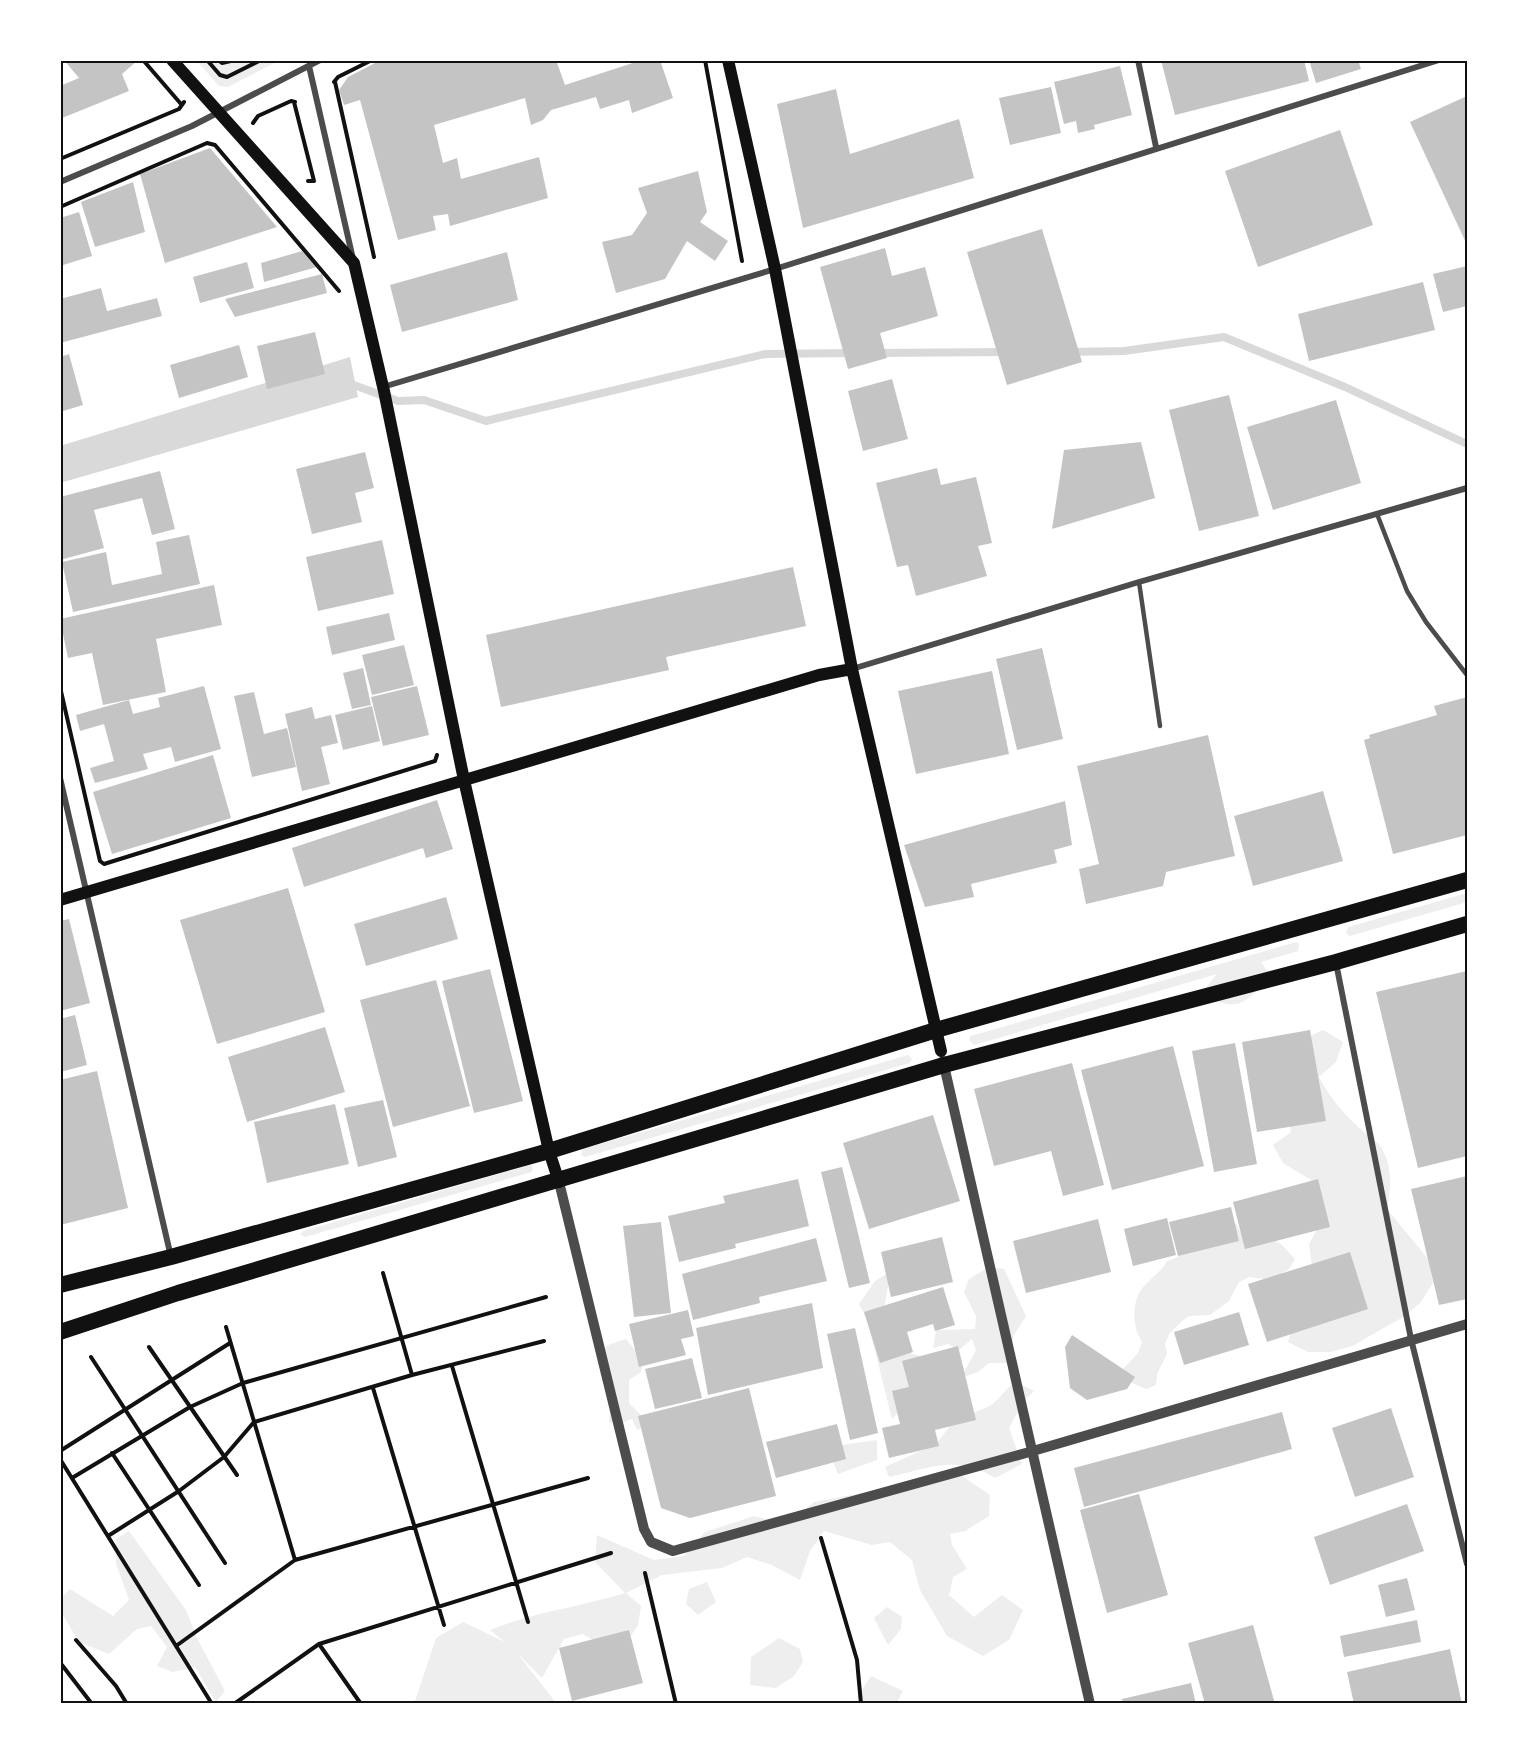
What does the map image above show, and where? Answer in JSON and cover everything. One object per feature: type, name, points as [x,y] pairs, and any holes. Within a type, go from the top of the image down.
[{"type":"highway","points":[[60,1285],[551,1157],[936,1030],[1467,880]]},
{"type":"highway","points":[[60,1332],[178,1293],[559,1182],[942,1058],[1335,962],[1467,924]]},
{"type":"main road","points":[[172,60],[354,263],[383,389],[464,780],[551,1157],[559,1182]]},
{"type":"main road","points":[[728,60],[774,268],[852,669],[942,1058]]},
{"type":"main road","points":[[60,900],[819,675],[852,669]]},
{"type":"street","points":[[60,182],[219,113],[320,60]]},
{"type":"street","points":[[1138,60],[1156,147]]},
{"type":"street","points":[[383,389],[1439,60]]},
{"type":"street","points":[[309,66],[354,263]]},
{"type":"street","points":[[852,669],[1139,582],[1467,488]]},
{"type":"street","points":[[60,778],[171,1257]]},
{"type":"street","points":[[1335,962],[1412,1339],[1467,1564]]},
{"type":"street","points":[[942,1058],[1090,1704]]},
{"type":"street","points":[[559,1182],[644,1529],[651,1542],[673,1551],[1033,1451],[1467,1324]]},
{"type":"lane","points":[[1377,514],[1407,591],[1426,622],[1467,675]]},
{"type":"lane","points":[[1139,582],[1160,726]]},
{"type":"path","points":[[60,159],[179,110],[181,104],[142,60]]},
{"type":"path","points":[[207,60],[220,75],[228,78],[233,85]]},
{"type":"path","points":[[218,60],[222,63],[235,60]]},
{"type":"path","points":[[228,78],[261,60]]},
{"type":"path","points":[[372,60],[355,65],[333,83],[375,261]]},
{"type":"path","points":[[705,60],[743,259]]},
{"type":"path","points":[[256,117],[291,101],[296,102],[315,181],[310,183],[302,174]]},
{"type":"path","points":[[60,207],[205,141],[217,143],[335,284],[343,297]]},
{"type":"path","points":[[60,687],[100,861],[104,864],[435,761]]},
{"type":"path","points":[[383,1274],[412,1375]]},
{"type":"path","points":[[72,1478],[190,1407],[243,1383],[546,1297]]},
{"type":"path","points":[[226,1327],[295,1560]]},
{"type":"path","points":[[108,1536],[179,1491],[224,1457],[254,1422],[412,1375],[544,1341]]},
{"type":"path","points":[[60,1451],[230,1343]]},
{"type":"path","points":[[149,1347],[237,1475]]},
{"type":"path","points":[[92,1357],[225,1563]]},
{"type":"path","points":[[452,1366],[528,1622]]},
{"type":"path","points":[[373,1388],[444,1624]]},
{"type":"path","points":[[112,1453],[199,1585]]},
{"type":"path","points":[[60,1459],[62,1467],[72,1478],[212,1704]]},
{"type":"path","points":[[176,1646],[295,1560],[415,1529],[588,1478]]},
{"type":"path","points":[[821,1538],[857,1660],[861,1704]]},
{"type":"path","points":[[234,1704],[320,1644],[438,1605],[611,1553]]},
{"type":"path","points":[[645,1573],[676,1704]]},
{"type":"path","points":[[76,1640],[116,1686],[127,1704]]},
{"type":"path","points":[[320,1644],[361,1704]]},
{"type":"path","points":[[62,1665],[92,1704]]},
{"type":"shaded area","points":[[196,60],[280,60],[228,87],[219,86]]},
{"type":"shaded area","points":[[350,357],[358,397],[60,483],[60,446]]},
{"type":"shaded area","points":[[1467,893],[1467,902],[1350,936],[1346,933],[1348,927]]},
{"type":"shaded area","points":[[1296,942],[1299,944],[1298,951],[1261,962],[1268,972],[1256,991],[1241,1002],[1223,1003],[1203,991],[1217,974],[974,1045],[969,1040],[971,1036]]},
{"type":"shaded area","points":[[1323,1030],[1343,1042],[1336,1062],[1319,1077],[1338,1106],[1378,1144],[1384,1153],[1390,1177],[1387,1209],[1429,1260],[1433,1283],[1421,1302],[1405,1316],[1352,1346],[1331,1352],[1308,1352],[1288,1342],[1312,1266],[1309,1244],[1321,1222],[1311,1180],[1283,1163],[1273,1145],[1291,1132],[1287,1110],[1302,1040]]},
{"type":"shaded area","points":[[908,1055],[912,1059],[910,1063],[585,1157],[581,1155],[583,1149]]},
{"type":"shaded area","points":[[530,1165],[533,1167],[532,1172],[305,1237],[300,1234],[303,1231]]},
{"type":"shaded area","points":[[1224,1223],[1236,1223],[1241,1233],[1250,1238],[1261,1233],[1281,1244],[1295,1259],[1289,1269],[1271,1280],[1249,1277],[1239,1282],[1229,1301],[1210,1315],[1189,1316],[1181,1322],[1169,1334],[1165,1344],[1167,1354],[1157,1374],[1156,1385],[1146,1389],[1125,1380],[1122,1370],[1138,1353],[1142,1342],[1136,1329],[1134,1314],[1140,1292],[1167,1261],[1188,1251]]},
{"type":"shaded area","points":[[989,1267],[1004,1269],[1026,1316],[1014,1335],[1009,1363],[989,1363],[978,1372],[961,1378],[976,1350],[972,1339],[959,1350],[948,1344],[933,1348],[936,1330],[975,1329],[976,1316],[964,1292],[969,1279]]},
{"type":"shaded area","points":[[891,1271],[882,1319],[891,1348],[920,1356],[901,1409],[892,1419],[867,1319],[859,1304],[875,1281]]},
{"type":"shaded area","points":[[626,1339],[643,1360],[641,1372],[629,1380],[629,1403],[650,1424],[637,1430],[632,1419],[619,1424],[609,1422],[612,1395],[600,1355],[608,1345]]},
{"type":"shaded area","points":[[1015,1381],[1034,1391],[1024,1401],[1009,1428],[1022,1464],[995,1478],[968,1466],[956,1465],[930,1467],[889,1477],[885,1467],[936,1444],[954,1421],[992,1405]]},
{"type":"shaded area","points":[[877,1440],[877,1460],[838,1474],[827,1447]]},
{"type":"shaded area","points":[[962,1476],[990,1495],[989,1516],[965,1531],[950,1534],[952,1545],[967,1569],[953,1577],[949,1595],[974,1617],[1002,1595],[1023,1610],[1009,1640],[983,1656],[947,1636],[920,1590],[912,1560],[890,1542],[872,1545],[824,1531],[810,1551],[800,1580],[772,1565],[747,1557],[722,1568],[662,1575],[626,1593],[641,1606],[638,1625],[618,1655],[583,1634],[564,1639],[542,1678],[517,1653],[557,1704],[414,1704],[436,1638],[463,1622],[505,1642],[490,1630],[523,1619],[625,1593],[595,1562],[597,1535],[654,1560],[684,1556],[705,1532],[754,1516],[786,1524],[814,1502],[940,1478]]},
{"type":"shaded area","points":[[129,1531],[186,1610],[197,1638],[225,1691],[216,1702],[195,1667],[173,1672],[157,1666],[167,1647],[151,1626],[137,1629],[109,1654],[79,1642],[60,1610],[60,1599],[70,1589],[113,1616],[129,1600],[116,1564],[116,1539]]},
{"type":"shaded area","points":[[707,1582],[716,1602],[698,1615],[686,1604],[689,1589]]},
{"type":"shaded area","points":[[887,1607],[902,1617],[901,1629],[888,1645],[874,1618]]},
{"type":"shaded area","points":[[779,1638],[800,1649],[803,1662],[794,1676],[776,1688],[750,1685],[751,1657]]},
{"type":"shaded area","points":[[871,1676],[903,1691],[896,1704],[864,1704],[857,1697]]},
{"type":"building","points":[[64,60],[138,60],[122,74],[129,91],[62,118],[60,86],[79,78]]},
{"type":"building","points":[[381,60],[556,60],[565,85],[642,60],[660,60],[673,98],[632,113],[629,100],[600,109],[596,97],[551,110],[543,120],[531,125],[525,98],[434,125],[443,163],[457,158],[461,179],[539,157],[548,198],[450,226],[448,214],[433,216],[436,230],[398,240],[360,100],[344,105],[339,90],[348,77]]},
{"type":"building","points":[[1161,60],[1304,60],[1309,81],[1175,115]]},
{"type":"building","points":[[1309,60],[1358,60],[1361,69],[1316,83]]},
{"type":"building","points":[[1120,66],[1132,115],[1094,125],[1095,129],[1078,133],[1076,121],[1064,124],[1054,82]]},
{"type":"building","points":[[1051,87],[1061,133],[1010,145],[999,98]]},
{"type":"building","points":[[836,89],[850,154],[959,119],[974,178],[803,228],[777,104]]},
{"type":"building","points":[[1467,96],[1467,245],[1410,122]]},
{"type":"building","points":[[1340,130],[1373,225],[1258,267],[1225,171]]},
{"type":"building","points":[[210,148],[277,227],[165,263],[140,174]]},
{"type":"building","points":[[698,171],[707,212],[700,222],[728,241],[715,261],[687,241],[665,279],[616,293],[602,242],[632,235],[647,213],[638,188]]},
{"type":"building","points":[[133,182],[145,232],[95,247],[81,202]]},
{"type":"building","points":[[79,212],[92,256],[60,266],[60,218]]},
{"type":"building","points":[[1042,229],[1082,362],[1007,385],[967,252]]},
{"type":"building","points":[[885,248],[892,276],[925,267],[938,316],[880,333],[887,358],[848,369],[820,267]]},
{"type":"building","points":[[302,251],[317,267],[264,282],[261,263]]},
{"type":"building","points":[[507,252],[518,300],[402,332],[390,285]]},
{"type":"building","points":[[247,262],[254,288],[200,303],[193,277]]},
{"type":"building","points":[[1467,266],[1467,306],[1443,312],[1433,274]]},
{"type":"building","points":[[322,274],[327,293],[235,317],[225,299]]},
{"type":"building","points":[[1423,282],[1435,330],[1309,361],[1298,314]]},
{"type":"building","points":[[101,288],[107,311],[157,298],[162,316],[60,343],[60,299]]},
{"type":"building","points":[[315,332],[325,374],[267,389],[257,346]]},
{"type":"building","points":[[239,345],[248,377],[179,398],[170,365]]},
{"type":"building","points":[[69,354],[83,405],[60,412],[60,357]]},
{"type":"building","points":[[892,379],[908,439],[863,451],[848,391]]},
{"type":"building","points":[[1229,395],[1259,516],[1199,531],[1169,410]]},
{"type":"building","points":[[1336,400],[1361,483],[1273,510],[1247,427]]},
{"type":"building","points":[[1141,442],[1155,498],[1052,529],[1064,450]]},
{"type":"building","points":[[365,452],[374,488],[355,493],[362,522],[312,534],[296,469]]},
{"type":"building","points":[[937,468],[941,485],[976,477],[992,543],[978,546],[987,576],[916,596],[908,565],[897,567],[876,483]]},
{"type":"building","points":[[160,471],[175,529],[152,535],[142,498],[94,510],[104,548],[60,560],[60,497]]},
{"type":"building","points":[[189,535],[200,584],[73,612],[62,562],[106,552],[112,585],[162,574],[156,542]]},
{"type":"building","points":[[382,540],[394,594],[318,611],[306,557]]},
{"type":"building","points":[[793,567],[806,626],[666,657],[669,670],[501,707],[486,635]]},
{"type":"building","points":[[214,585],[222,625],[156,639],[166,692],[103,705],[92,653],[68,658],[60,619]]},
{"type":"building","points":[[389,613],[395,640],[332,655],[326,627]]},
{"type":"building","points":[[404,645],[414,685],[372,695],[362,655]]},
{"type":"building","points":[[1042,648],[1063,739],[1017,750],[996,659]]},
{"type":"building","points":[[363,668],[371,705],[352,709],[343,673]]},
{"type":"building","points":[[992,671],[1009,754],[916,774],[898,691]]},
{"type":"building","points":[[204,686],[221,749],[175,762],[171,747],[143,754],[148,769],[95,783],[90,768],[114,761],[104,724],[80,731],[76,715],[129,700],[133,714],[160,707],[158,698]]},
{"type":"building","points":[[417,686],[429,735],[383,746],[371,697]]},
{"type":"building","points":[[254,692],[264,734],[287,728],[296,767],[252,777],[234,696]]},
{"type":"building","points":[[1467,697],[1467,835],[1393,854],[1364,740],[1370,738],[1369,735],[1437,715],[1434,706]]},
{"type":"building","points":[[372,706],[380,741],[343,750],[335,715]]},
{"type":"building","points":[[312,707],[315,719],[331,715],[338,743],[321,747],[330,784],[302,791],[285,714]]},
{"type":"building","points":[[1208,735],[1235,856],[1166,872],[1163,886],[1086,904],[1079,869],[1099,864],[1077,766]]},
{"type":"building","points":[[213,755],[231,818],[112,854],[93,792]]},
{"type":"building","points":[[1323,791],[1343,861],[1253,886],[1234,816]]},
{"type":"building","points":[[437,800],[453,849],[426,858],[423,848],[304,887],[292,848]]},
{"type":"building","points":[[1065,801],[1072,845],[1054,850],[1057,863],[971,884],[974,897],[925,907],[904,845]]},
{"type":"building","points":[[288,888],[325,1012],[217,1044],[180,920]]},
{"type":"building","points":[[446,897],[458,939],[366,966],[354,924]]},
{"type":"building","points":[[69,919],[90,1003],[60,1011],[60,921]]},
{"type":"building","points":[[490,969],[523,1101],[474,1113],[442,981]]},
{"type":"building","points":[[1467,971],[1467,1156],[1418,1168],[1376,992]]},
{"type":"building","points":[[436,980],[470,1106],[393,1127],[360,1000]]},
{"type":"building","points":[[75,1015],[87,1065],[60,1072],[60,1019]]},
{"type":"building","points":[[325,1027],[345,1092],[247,1122],[228,1057]]},
{"type":"building","points":[[1310,1030],[1326,1121],[1257,1132],[1242,1042]]},
{"type":"building","points":[[1235,1043],[1257,1164],[1214,1172],[1192,1051]]},
{"type":"building","points":[[1173,1046],[1204,1166],[1112,1190],[1081,1070]]},
{"type":"building","points":[[1072,1063],[1104,1185],[1063,1196],[1051,1151],[994,1166],[974,1089]]},
{"type":"building","points":[[97,1071],[128,1208],[60,1225],[60,1080]]},
{"type":"building","points":[[383,1100],[397,1157],[358,1167],[344,1108]]},
{"type":"building","points":[[335,1104],[349,1164],[267,1183],[254,1122]]},
{"type":"building","points":[[933,1115],[960,1201],[869,1229],[843,1143]]},
{"type":"building","points":[[842,1167],[870,1283],[849,1288],[821,1172]]},
{"type":"building","points":[[1467,1176],[1467,1299],[1439,1305],[1411,1189]]},
{"type":"building","points":[[798,1179],[809,1226],[735,1244],[736,1248],[679,1262],[668,1216],[725,1203],[723,1196]]},
{"type":"building","points":[[1318,1179],[1330,1227],[1245,1249],[1233,1202]]},
{"type":"building","points":[[1231,1207],[1239,1241],[1178,1256],[1169,1222]]},
{"type":"building","points":[[1167,1218],[1176,1255],[1133,1266],[1124,1229]]},
{"type":"building","points":[[1098,1219],[1111,1272],[1026,1293],[1013,1241]]},
{"type":"building","points":[[661,1222],[671,1313],[634,1317],[623,1226]]},
{"type":"building","points":[[942,1237],[953,1282],[891,1297],[881,1252]]},
{"type":"building","points":[[816,1238],[827,1281],[759,1297],[760,1303],[693,1320],[682,1274]]},
{"type":"building","points":[[1350,1252],[1368,1309],[1267,1342],[1248,1284]]},
{"type":"building","points":[[943,1287],[955,1325],[935,1331],[933,1324],[907,1332],[913,1352],[880,1363],[864,1312]]},
{"type":"building","points":[[812,1303],[823,1368],[708,1395],[696,1328]]},
{"type":"building","points":[[688,1310],[694,1336],[681,1339],[686,1355],[639,1367],[629,1324]]},
{"type":"building","points":[[1239,1312],[1249,1345],[1184,1365],[1174,1332]]},
{"type":"building","points":[[855,1328],[878,1433],[850,1440],[827,1334]]},
{"type":"building","points":[[1072,1335],[1135,1377],[1127,1389],[1087,1400],[1070,1388],[1065,1347]]},
{"type":"building","points":[[958,1346],[976,1420],[935,1430],[939,1446],[889,1458],[882,1428],[900,1424],[892,1391],[909,1387],[902,1361]]},
{"type":"building","points":[[692,1358],[702,1398],[655,1409],[645,1369]]},
{"type":"building","points":[[749,1388],[776,1496],[690,1518],[661,1508],[638,1416]]},
{"type":"building","points":[[1391,1408],[1414,1477],[1355,1497],[1332,1428]]},
{"type":"building","points":[[1282,1412],[1292,1449],[1084,1507],[1074,1468]]},
{"type":"building","points":[[837,1424],[846,1459],[776,1478],[766,1442]]},
{"type":"building","points":[[1139,1494],[1168,1595],[1107,1613],[1080,1510]]},
{"type":"building","points":[[1407,1504],[1424,1551],[1330,1585],[1314,1537]]},
{"type":"building","points":[[1407,1578],[1415,1610],[1386,1617],[1378,1585]]},
{"type":"building","points":[[1417,1620],[1421,1642],[1344,1657],[1340,1636]]},
{"type":"building","points":[[1253,1625],[1275,1704],[1205,1704],[1188,1643]]},
{"type":"building","points":[[629,1630],[643,1683],[572,1701],[559,1648]]},
{"type":"building","points":[[1450,1649],[1462,1704],[1354,1704],[1347,1672]]},
{"type":"building","points":[[1191,1683],[1196,1704],[1123,1704],[1122,1699]]},
{"type":"waterway","points":[[1068,352],[1124,351],[1224,337],[1345,387],[1467,444]]},
{"type":"waterway","points":[[876,353],[1007,352]]},
{"type":"waterway","points":[[348,383],[398,401],[424,400],[486,421],[765,354],[854,353]]}]
